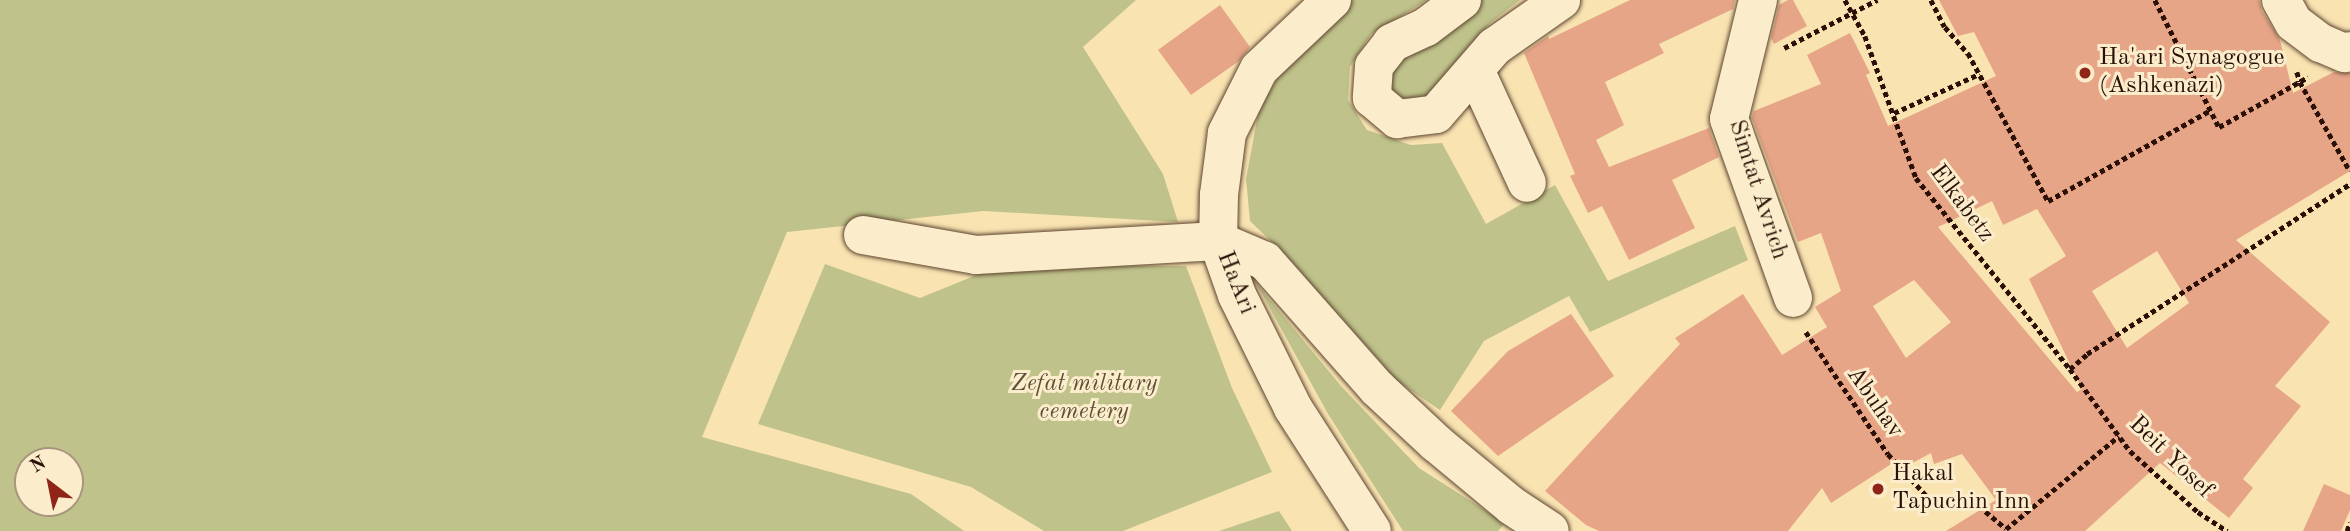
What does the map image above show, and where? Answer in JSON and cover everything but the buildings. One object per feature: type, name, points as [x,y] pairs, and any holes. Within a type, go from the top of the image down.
[{"type":"street","name":"HaAri","points":[[1332,0],[1259,69],[1227,133],[1219,195],[1218,241],[1237,295],[1293,408],[1372,531]]},
{"type":"street","points":[[1462,0],[1426,27],[1392,43],[1374,66],[1372,98],[1397,119],[1436,114],[1494,47],[1561,0]]},
{"type":"street","name":"Simtat Avrich","points":[[1758,0],[1728,119],[1793,298]]},
{"type":"street","points":[[2281,0],[2294,23],[2321,43],[2345,53],[2350,51]]},
{"type":"street","points":[[1475,70],[1527,183]]},
{"type":"street","points":[[863,235],[976,255],[1218,241],[1265,261],[1377,388],[1503,498],[1550,531]]},
{"type":"path","name":"Elkabetz","points":[[1845,0],[1865,36],[1916,178],[2070,369]]},
{"type":"path","points":[[1740,71],[1877,0]]},
{"type":"path","points":[[1931,0],[1945,27],[1968,53],[2048,201],[2211,110]]},
{"type":"path","points":[[2155,0],[2219,127],[2300,82],[2350,171]]},
{"type":"path","points":[[1894,113],[1979,74]]},
{"type":"path","points":[[2070,369],[2087,354],[2350,184]]},
{"type":"path","name":"Abuhav","points":[[1793,298],[1809,340],[1888,454],[1935,505],[1979,506],[2006,529],[2119,436]]},
{"type":"path","name":"Beit Yosef","points":[[2070,369],[2130,451],[2198,512],[2227,531]]},
{"type":"path","points":[[2347,531],[2350,522]]},
{"type":"green space","points":[[0,0],[1136,0],[1083,47],[1163,174],[1178,222],[983,211],[787,232],[702,437],[911,494],[964,531],[0,531]]},
{"type":"green space","points":[[1353,0],[1427,0],[1371,34],[1350,67],[1348,100],[1367,130],[1411,145],[1442,143],[1486,224],[1555,185],[1608,281],[1735,226],[1748,260],[1590,332],[1569,296],[1484,341],[1440,410],[1397,381],[1281,251],[1250,221],[1246,179],[1259,109],[1299,42]]},
{"type":"green space","points":[[1474,0],[1520,0],[1490,23],[1422,103],[1392,95],[1386,77],[1402,56]]},
{"type":"green space","name":"Zefat military cemetery","points":[[825,264],[920,298],[1001,265],[1186,266],[1232,388],[1272,472],[1123,531],[1044,531],[971,487],[758,424]]},
{"type":"green space","points":[[1256,283],[1341,386],[1419,468],[1505,523],[1498,531],[1403,531],[1328,414]]},
{"type":"green space","points":[[1279,511],[1292,531],[1219,531]]},
{"type":"place","name":"Ha'ari Synagogue (Ashkenazi)","points":[[2085,73]]},
{"type":"place","name":"Hakal Tapuchin Inn","points":[[1878,489]]}]
